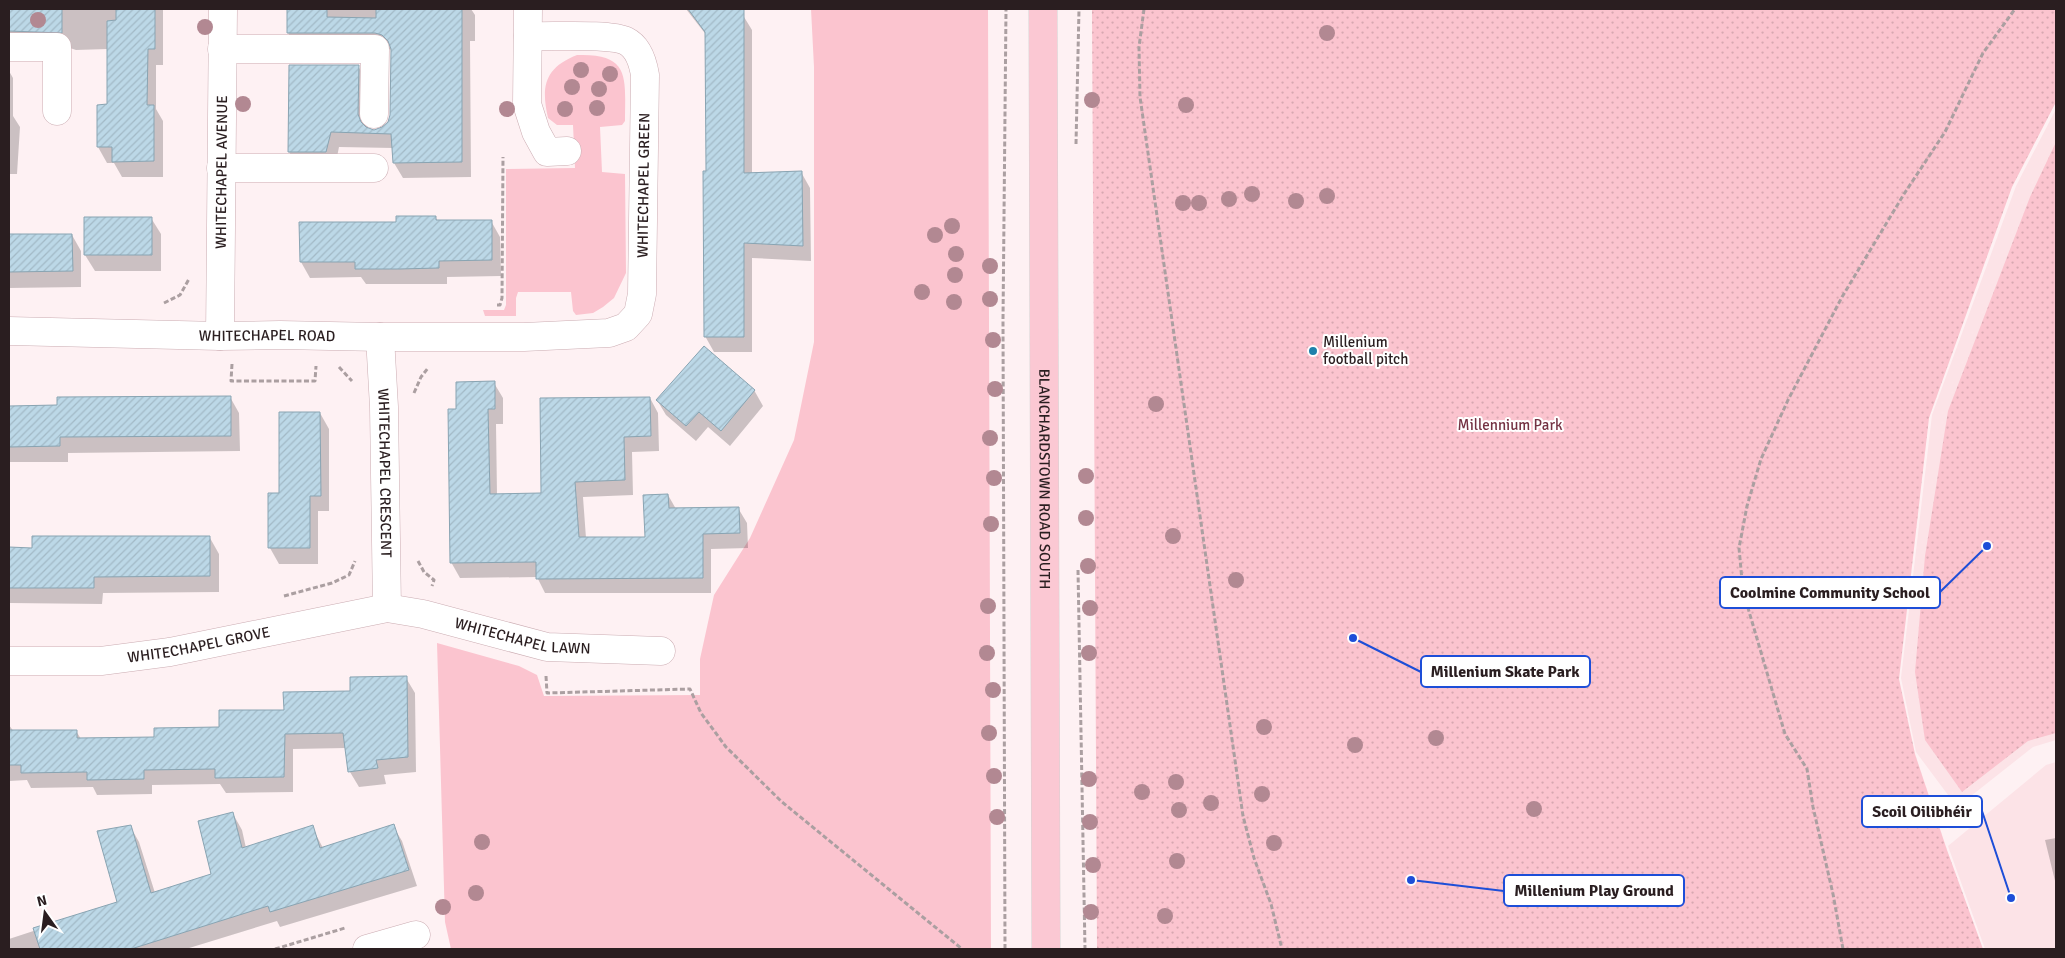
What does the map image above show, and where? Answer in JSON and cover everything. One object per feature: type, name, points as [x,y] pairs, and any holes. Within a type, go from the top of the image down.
[{"type":"main road","name":"BLANCHARDSTOWN ROAD SOUTH","points":[[1043,9],[1046,949]]},
{"type":"street","name":"WHITECHAPEL AVENUE","points":[[220,336],[223,9]]},
{"type":"street","points":[[528,9],[528,104],[536,132],[547,152],[567,151]]},
{"type":"street","name":"WHITECHAPEL GREEN","points":[[524,337],[610,333],[626,327],[638,314],[642,294],[645,74],[642,60],[627,41],[611,37],[528,36]]},
{"type":"street","points":[[9,48],[57,47],[58,111]]},
{"type":"street","points":[[222,49],[376,49],[374,114]]},
{"type":"street","points":[[221,168],[374,168]]},
{"type":"street","name":"WHITECHAPEL ROAD","points":[[9,330],[220,336],[524,337]]},
{"type":"street","name":"WHITECHAPEL CRESCENT","points":[[380,337],[384,407],[387,608]]},
{"type":"street","name":"WHITECHAPEL LAWN","points":[[387,608],[423,614],[547,647],[661,651]]},
{"type":"street","name":"WHITECHAPEL GROVE","points":[[9,661],[101,661],[170,652],[387,608]]},
{"type":"street","points":[[367,949],[416,935]]},
{"type":"path","points":[[1005,949],[1003,321],[1006,9]]},
{"type":"path","points":[[1144,9],[1139,46],[1140,97],[1243,816],[1254,858],[1271,904],[1282,949]]},
{"type":"path","points":[[1843,949],[1834,894],[1813,807],[1807,769],[1785,734],[1743,591],[1739,548],[1747,506],[1761,459],[1788,400],[1842,297],[1904,194],[1945,132],[1983,53],[2015,9]]},
{"type":"path","points":[[1076,148],[1078,11]]},
{"type":"path","points":[[488,305],[500,305],[502,298],[503,158]]},
{"type":"path","points":[[158,303],[166,303],[180,295],[190,273]]},
{"type":"path","points":[[232,360],[231,381],[315,381],[316,361]]},
{"type":"path","points":[[337,365],[351,379],[353,386]]},
{"type":"path","points":[[414,400],[414,394],[421,377],[430,366]]},
{"type":"path","points":[[416,558],[424,572],[434,580],[423,614]]},
{"type":"path","points":[[284,596],[332,583],[349,574],[356,559]]},
{"type":"path","points":[[1078,568],[1084,949]]},
{"type":"path","points":[[546,668],[547,693],[690,689],[701,713],[726,747],[782,802],[962,949]]},
{"type":"shaded area","points":[[2056,109],[2056,740],[2033,747],[1957,807],[1916,752],[1901,678],[1932,415],[2016,186]]},
{"type":"shaded area","points":[[2056,762],[2056,949],[1985,949],[1948,846],[2046,765]]},
{"type":"green space","points":[[811,9],[988,9],[991,949],[451,949],[445,922],[437,643],[519,666],[537,675],[544,696],[700,695],[700,659],[714,595],[750,538],[794,440],[814,342],[814,67]]},
{"type":"green space","name":"Millennium Park","points":[[1092,9],[2056,9],[2056,102],[2012,187],[1929,418],[1899,679],[1915,754],[1983,949],[1097,949]]},
{"type":"green space","points":[[577,55],[595,55],[607,58],[616,64],[621,71],[624,81],[625,121],[622,125],[600,127],[602,172],[625,174],[626,273],[614,298],[593,313],[576,315],[573,311],[571,292],[518,292],[516,316],[485,316],[483,310],[504,310],[506,305],[506,169],[575,168],[573,125],[557,125],[548,118],[545,88],[551,72],[566,60]]},
{"type":"green space","points":[[2056,142],[2056,733],[2028,741],[1962,792],[1925,740],[1915,672],[1925,556],[1948,411],[2030,197]]},
{"type":"building","points":[[9,9],[62,9],[62,33],[9,31]]},
{"type":"building","points":[[116,9],[155,9],[155,49],[148,49],[147,105],[154,105],[154,161],[112,162],[112,147],[97,147],[97,105],[107,104],[107,21],[116,20]]},
{"type":"building","points":[[287,9],[327,9],[327,17],[376,18],[376,9],[462,9],[462,162],[393,163],[391,134],[331,132],[326,152],[288,152],[289,65],[359,65],[358,114],[361,122],[366,127],[374,130],[388,122],[390,115],[391,49],[388,41],[382,35],[375,33],[287,33]]},
{"type":"building","points":[[688,9],[744,9],[744,173],[802,171],[803,246],[744,243],[744,337],[704,337],[703,171],[706,171],[705,32]]},
{"type":"building","points":[[396,216],[436,216],[436,220],[492,220],[492,260],[439,261],[439,268],[399,269],[355,269],[355,262],[300,262],[299,222],[396,222]]},
{"type":"building","points":[[84,217],[152,217],[152,255],[84,255]]},
{"type":"building","points":[[9,234],[72,234],[73,271],[9,272]]},
{"type":"building","points":[[704,346],[755,390],[721,431],[699,412],[686,426],[656,400]]},
{"type":"building","points":[[495,381],[495,409],[488,409],[490,494],[541,493],[540,398],[650,397],[651,436],[624,437],[625,480],[575,482],[579,537],[645,537],[643,495],[668,494],[669,508],[739,507],[740,533],[703,534],[703,578],[536,579],[536,562],[450,563],[448,409],[456,409],[456,382]]},
{"type":"building","points":[[231,396],[231,436],[60,437],[60,446],[9,447],[9,406],[57,405],[57,397]]},
{"type":"building","points":[[279,412],[320,412],[321,496],[310,496],[310,548],[268,548],[268,493],[279,493]]},
{"type":"building","points":[[32,536],[210,536],[210,576],[94,577],[94,588],[9,588],[9,547],[32,548]]},
{"type":"building","points":[[407,676],[408,757],[376,760],[378,768],[348,772],[343,733],[285,734],[284,777],[215,778],[215,769],[144,770],[144,779],[87,780],[87,772],[21,773],[21,765],[9,765],[9,730],[77,730],[77,738],[154,737],[154,728],[219,727],[219,710],[284,710],[283,692],[350,691],[350,677]]},
{"type":"building","points":[[233,812],[242,848],[313,825],[320,848],[394,824],[409,870],[270,912],[268,906],[131,949],[40,949],[33,928],[117,902],[97,831],[131,825],[151,893],[211,874],[198,821]]},
{"type":"place","name":"Millenium football pitch","points":[[1313,351]]},
{"type":"place","name":"Coolmine Community School","points":[[1987,546]]},
{"type":"place","name":"Millenium Skate Park","points":[[1353,638]]},
{"type":"place","name":"Millenium Play Ground","points":[[1411,880]]},
{"type":"place","name":"Scoil Oilibhéir","points":[[2011,898]]}]
